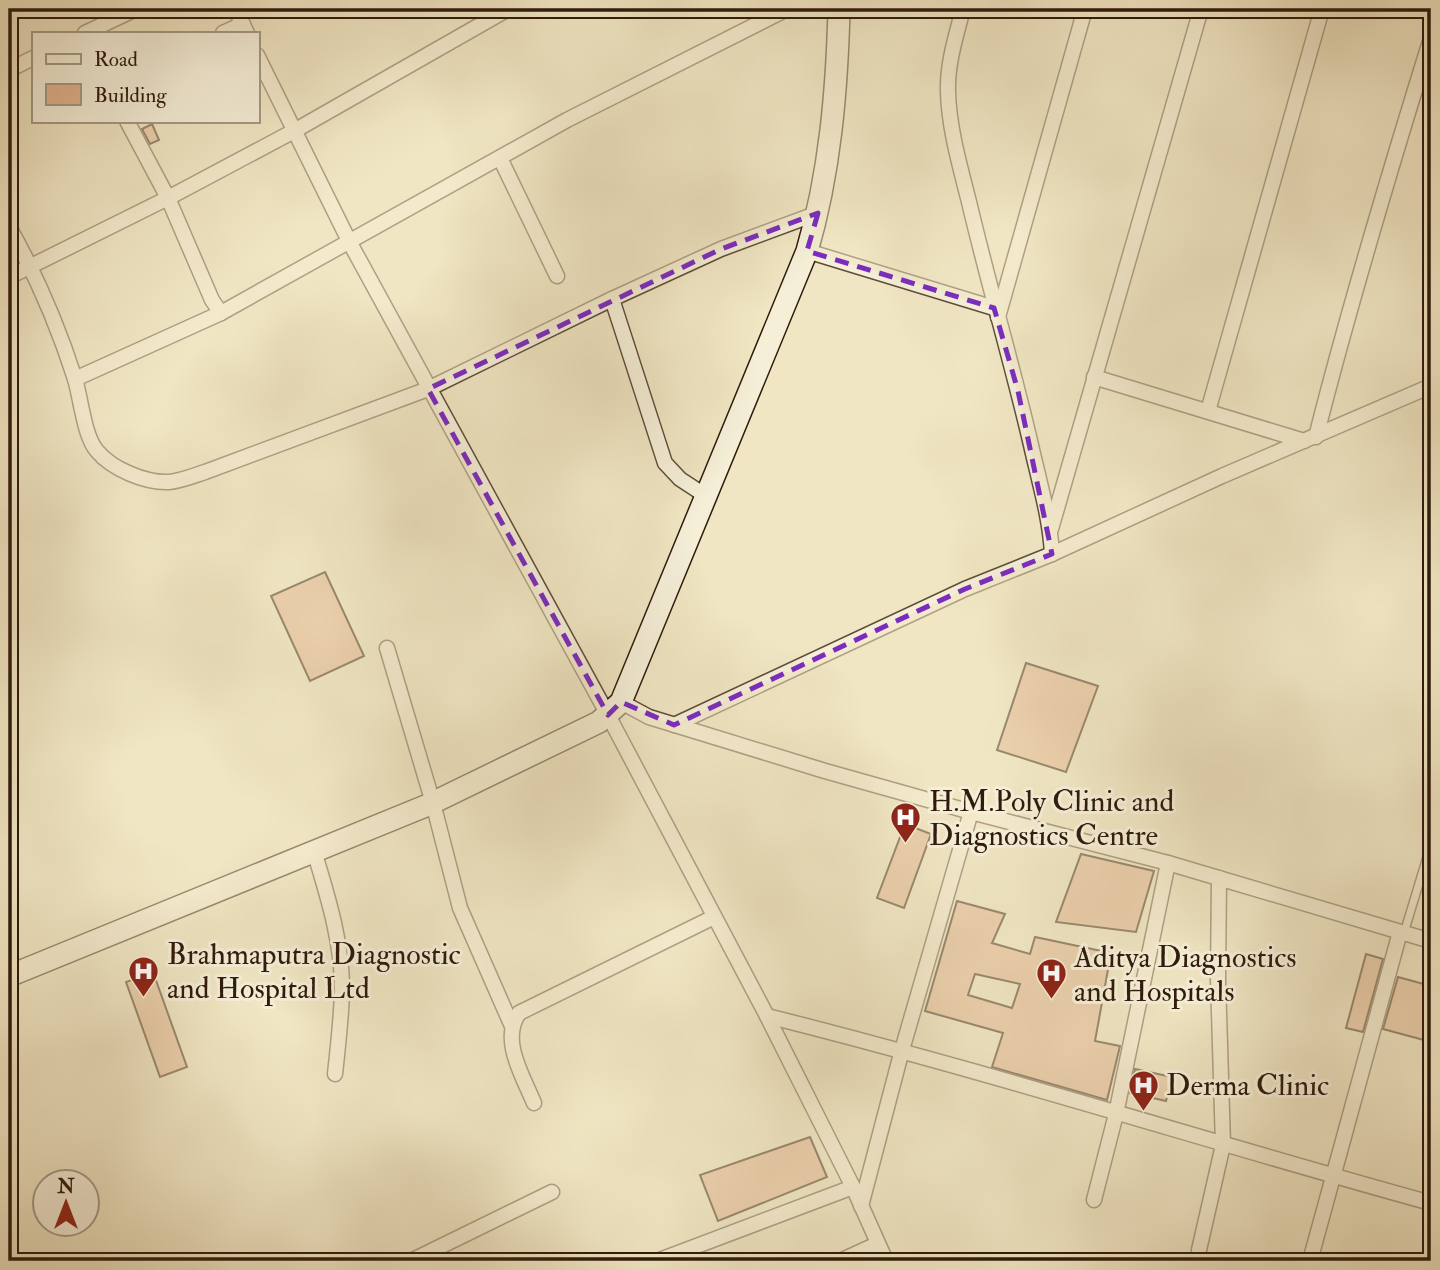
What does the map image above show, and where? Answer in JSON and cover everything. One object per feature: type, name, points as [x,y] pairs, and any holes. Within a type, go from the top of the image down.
[{"type":"main road","points":[[9,976],[433,803],[599,722],[614,709],[807,251],[818,214],[837,82],[839,9]]},
{"type":"street","points":[[87,32],[136,9]]},
{"type":"street","points":[[235,9],[245,29]]},
{"type":"street","points":[[9,277],[168,198],[294,131],[492,13],[508,9]]},
{"type":"street","points":[[75,379],[221,313],[567,120],[786,9]]},
{"type":"street","points":[[963,9],[953,44],[948,93],[954,139],[1051,530],[1052,554]]},
{"type":"street","points":[[996,313],[1085,9]]},
{"type":"street","points":[[1051,530],[1201,9]]},
{"type":"street","points":[[1208,411],[1322,9]]},
{"type":"street","points":[[1310,439],[1431,38]]},
{"type":"street","points":[[9,70],[32,58]]},
{"type":"street","points":[[259,59],[350,243],[428,389],[614,709],[714,917],[853,1187],[886,1261]]},
{"type":"street","points":[[128,122],[168,198],[212,300],[221,313]]},
{"type":"street","points":[[500,158],[557,276]]},
{"type":"street","points":[[9,227],[30,265],[75,379],[94,448],[104,458],[134,475],[165,482],[205,472],[428,389],[721,249],[818,214]]},
{"type":"street","points":[[807,251],[996,313]]},
{"type":"street","points":[[612,299],[665,463],[680,479],[706,496]]},
{"type":"street","points":[[1094,377],[1310,439]]},
{"type":"street","points":[[674,725],[965,589],[1052,554],[1222,476],[1431,386]]},
{"type":"street","points":[[387,648],[433,803],[460,908],[511,1024],[512,1047],[534,1103]]},
{"type":"street","points":[[614,709],[971,812],[1168,863],[1431,941]]},
{"type":"street","points":[[861,1206],[902,1050],[971,812]]},
{"type":"street","points":[[314,851],[336,932],[341,969],[342,992],[335,1074]]},
{"type":"street","points":[[1094,1200],[1116,1114],[1168,863]]},
{"type":"street","points":[[1199,1250],[1223,1145],[1217,979],[1219,878]]},
{"type":"street","points":[[511,1024],[519,1013],[529,1006],[714,917]]},
{"type":"street","points":[[1310,1261],[1402,932]]},
{"type":"street","points":[[767,1016],[902,1050],[1431,1203]]},
{"type":"street","points":[[657,1261],[853,1187]]},
{"type":"street","points":[[411,1261],[552,1192]]},
{"type":"street","points":[[840,1261],[877,1244]]},
{"type":"lane","points":[[1402,932],[1431,844]]},
{"type":"highlighted area","points":[[818,213],[807,251],[994,308],[1018,391],[1052,554],[965,589],[674,725],[621,702],[608,715],[428,389],[721,249]]},
{"type":"building","points":[[152,124],[159,140],[150,144],[142,129]]},
{"type":"building","points":[[325,572],[364,656],[310,681],[271,596]]},
{"type":"building","points":[[1026,663],[1098,686],[1066,772],[997,750]]},
{"type":"building","points":[[905,824],[931,834],[904,908],[877,898]]},
{"type":"building","points":[[1081,854],[1154,871],[1136,932],[1056,922]]},
{"type":"building","points":[[957,901],[1005,914],[992,943],[1030,954],[1035,937],[1111,953],[1095,1041],[1120,1046],[1107,1100],[992,1067],[1003,1033],[925,1011]],"holes":[[[975,974],[1020,984],[1012,1008],[968,995]]]},
{"type":"building","points":[[1366,954],[1383,959],[1363,1032],[1346,1028]]},
{"type":"building","points":[[153,972],[187,1067],[160,1077],[126,982]]},
{"type":"building","points":[[1398,977],[1431,986],[1431,1042],[1383,1029]]},
{"type":"building","points":[[1135,1069],[1172,1077],[1166,1101],[1130,1093]]},
{"type":"building","points":[[810,1137],[827,1177],[718,1221],[700,1175]]},
{"type":"place","name":"H.M.Poly Clinic and Diagnostics Centre","points":[[906,845]]},
{"type":"place","name":"Brahmaputra Diagnostic and Hospital Ltd","points":[[144,998]]},
{"type":"place","name":"Aditya Diagnostics and Hospitals","points":[[1051,1001]]},
{"type":"place","name":"Derma Clinic","points":[[1143,1112]]}]
